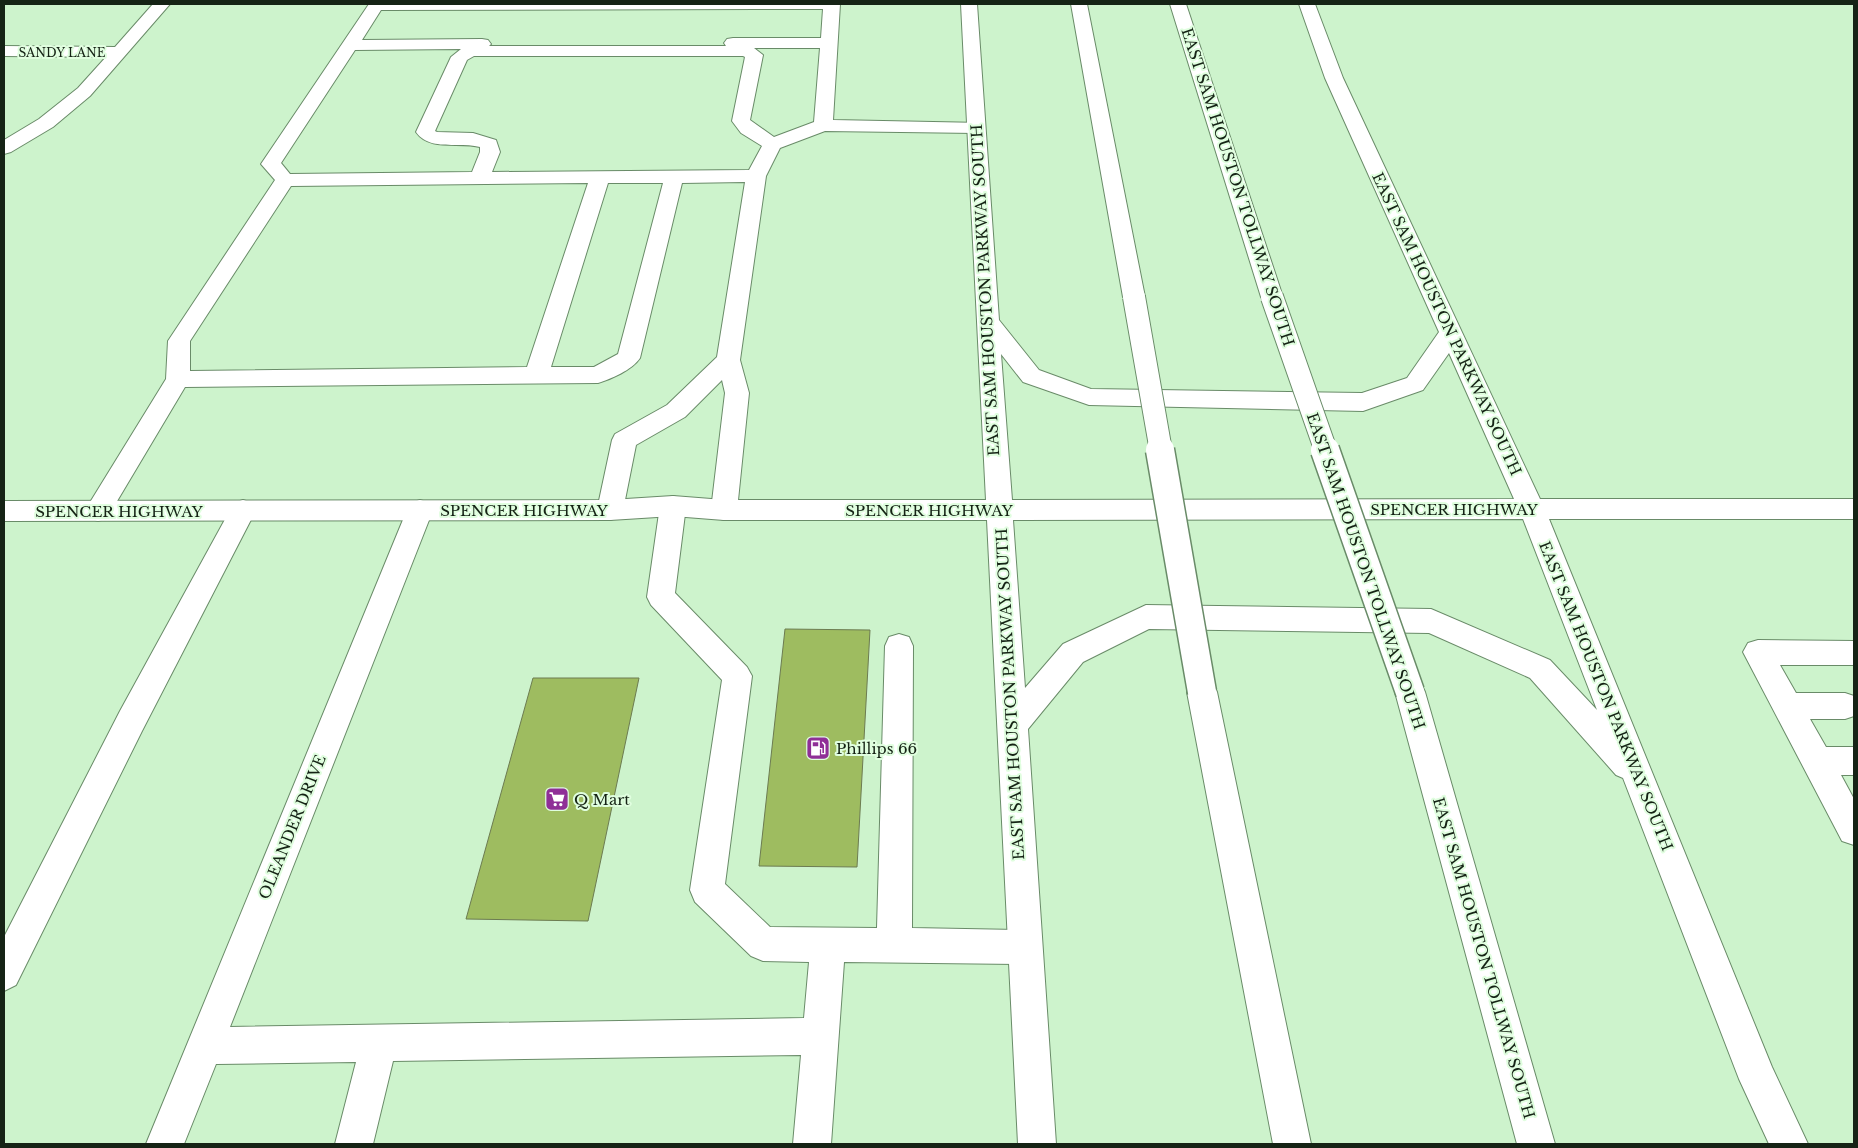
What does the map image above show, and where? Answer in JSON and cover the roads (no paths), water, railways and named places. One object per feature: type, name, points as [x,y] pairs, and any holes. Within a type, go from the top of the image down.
[{"type":"main road","points":[[4,148],[46,123],[84,92],[162,4]]},
{"type":"main road","points":[[756,176],[285,180],[271,164],[377,4],[832,4],[823,125]]},
{"type":"main road","name":"EAST SAM HOUSTON PARKWAY SOUTH","points":[[969,4],[1037,1144]]},
{"type":"main road","points":[[1079,4],[1134,297],[1202,692],[1292,1144]]},
{"type":"main road","name":"EAST SAM HOUSTON TOLLWAY SOUTH","points":[[1178,4],[1272,297],[1410,692],[1536,1144]]},
{"type":"main road","name":"EAST SAM HOUSTON PARKWAY SOUTH","points":[[1307,4],[1334,78],[1532,509],[1758,1079],[1789,1144]]},
{"type":"main road","points":[[350,45],[829,43]]},
{"type":"main road","points":[[480,178],[490,152],[489,144],[473,139],[432,138],[425,132],[460,57],[471,51],[746,51],[754,55],[741,120],[748,128],[772,144]]},
{"type":"main road","name":"SANDY LANE","points":[[4,52],[120,52]]},
{"type":"main road","points":[[724,510],[737,393],[728,360],[756,176],[772,144],[823,125],[976,127]]},
{"type":"main road","points":[[536,376],[600,177]]},
{"type":"main road","points":[[178,379],[598,375],[628,358],[674,177]]},
{"type":"main road","points":[[98,511],[178,379],[179,340],[285,180]]},
{"type":"main road","points":[[988,321],[1031,376],[1089,397],[1363,402],[1415,384],[1451,332]]},
{"type":"main road","points":[[610,510],[624,440],[676,411],[728,360]]},
{"type":"main road","points":[[673,506],[662,597],[737,676],[707,890],[763,944],[1025,947]]},
{"type":"main road","name":"SPENCER HIGHWAY","points":[[4,511],[610,510],[673,506],[724,510],[1854,509]]},
{"type":"main road","points":[[4,973],[131,721],[243,510]]},
{"type":"main road","name":"OLEANDER DRIVE","points":[[165,1144],[420,510]]},
{"type":"main road","points":[[1012,725],[1073,653],[1146,617],[1431,621],[1540,669],[1640,779]]},
{"type":"main road","points":[[894,944],[899,646]]},
{"type":"main road","points":[[1854,653],[1758,652],[1854,830]]},
{"type":"main road","points":[[1788,706],[1846,706]]},
{"type":"main road","points":[[1818,761],[1854,761]]},
{"type":"main road","points":[[812,1144],[828,944]]},
{"type":"main road","points":[[204,1046],[821,1036]]},
{"type":"main road","points":[[354,1144],[379,1043]]},
{"type":"place","name":"Phillips 66","points":[[818,748]]},
{"type":"place","name":"Q Mart","points":[[557,799]]}]
